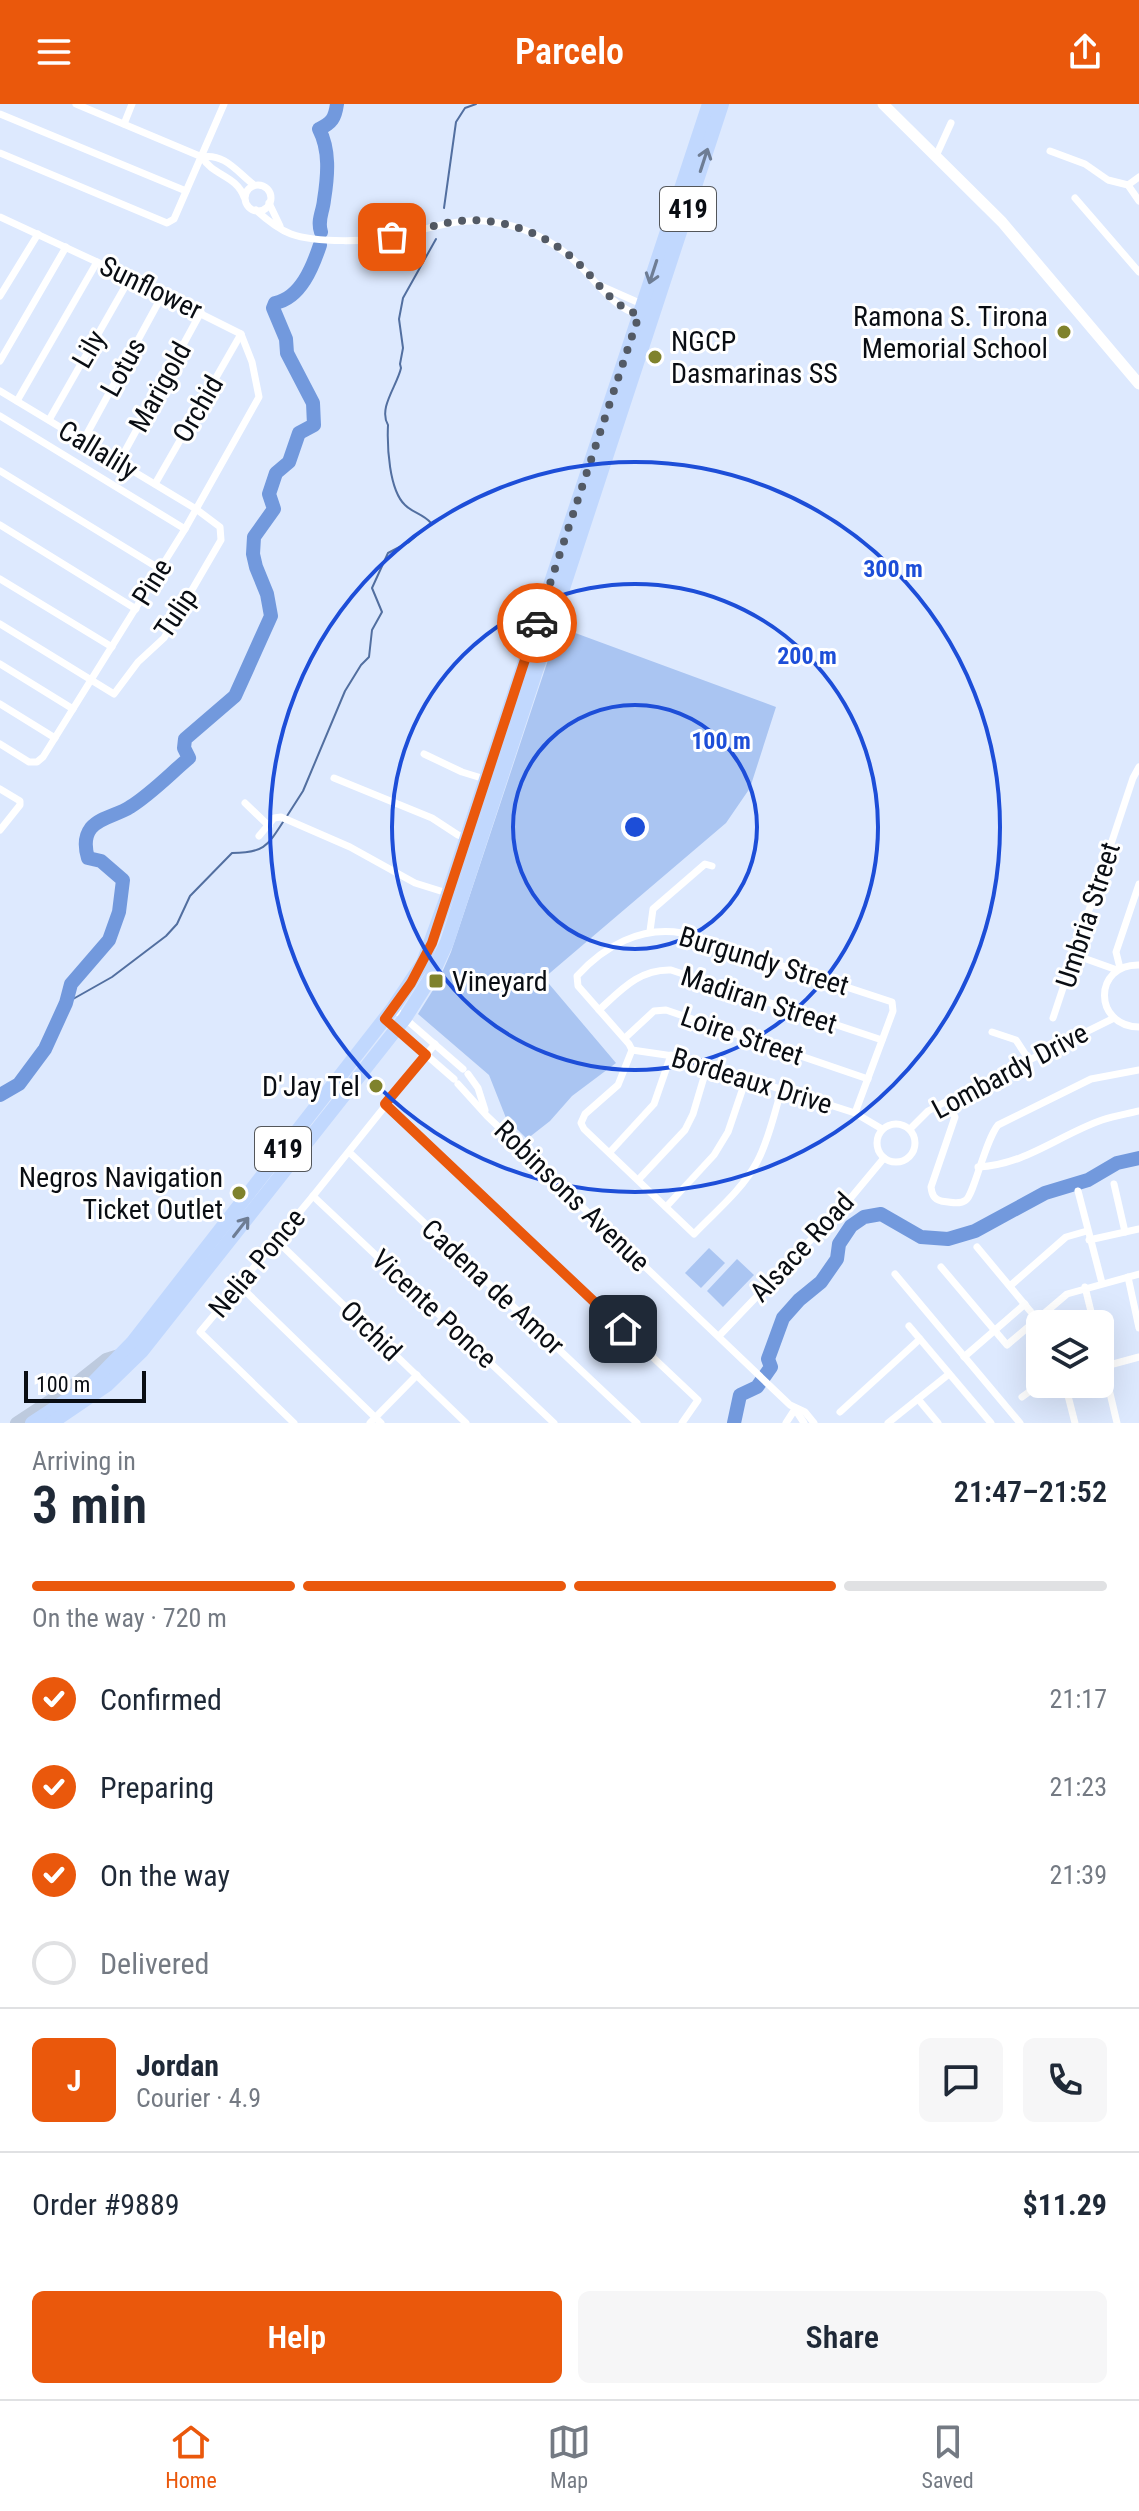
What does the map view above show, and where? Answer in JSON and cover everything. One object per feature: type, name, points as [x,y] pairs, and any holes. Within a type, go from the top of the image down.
[{"type":"highway","name":"419","points":[[51,1423],[107,1385],[142,1351],[395,1018],[423,963],[455,896],[474,840],[709,104]]},
{"type":"highway","name":"419","points":[[645,311],[722,104]]},
{"type":"highway","name":"419","points":[[32,1423],[93,1383],[123,1354],[395,1018]]},
{"type":"main road","name":"419","points":[[16,1423],[106,1359],[123,1354]]},
{"type":"street","points":[[76,104],[202,157],[220,157],[254,185],[268,191],[269,203],[284,231]]},
{"type":"street","points":[[124,124],[132,104]]},
{"type":"street","points":[[0,153],[167,223],[171,221],[186,191],[224,104]]},
{"type":"street","points":[[883,104],[1002,222],[1137,379]]},
{"type":"street","points":[[0,114],[186,191]]},
{"type":"street","points":[[936,156],[951,123]]},
{"type":"street","points":[[1050,151],[1085,164],[1108,180],[1128,185],[1139,201]]},
{"type":"street","points":[[202,157],[207,165],[237,182],[248,206],[284,231],[307,238],[334,239],[392,237],[449,222],[512,225],[546,240],[578,263],[610,299],[645,311]]},
{"type":"street","points":[[1128,185],[1139,177]]},
{"type":"street","points":[[245,198],[247,190],[254,185]]},
{"type":"street","points":[[1075,198],[1139,272]]},
{"type":"street","points":[[256,210],[264,209],[269,203]]},
{"type":"street","points":[[0,230],[3,218]]},
{"type":"street","name":"Sunflower","points":[[3,218],[241,334]]},
{"type":"street","points":[[0,296],[38,234]]},
{"type":"street","points":[[0,361],[66,247]]},
{"type":"street","points":[[17,401],[97,262]]},
{"type":"street","name":"Lily","points":[[49,420],[130,278]]},
{"type":"street","name":"Lotus","points":[[83,441],[163,294]]},
{"type":"street","name":"Marigold","points":[[119,462],[201,312]]},
{"type":"street","name":"Pine","points":[[0,744],[29,762],[37,762],[185,529],[259,397],[252,362],[241,334]]},
{"type":"street","name":"Orchid","points":[[155,484],[241,334]]},
{"type":"street","name":"Callalily","points":[[0,391],[196,509]]},
{"type":"street","points":[[0,416],[185,529]]},
{"type":"street","points":[[0,471],[160,569]]},
{"type":"street","name":"Tulip","points":[[91,680],[114,694],[138,662],[164,638],[178,617],[221,540],[220,527],[196,509]]},
{"type":"street","points":[[0,525],[136,609]]},
{"type":"street","points":[[0,579],[112,647]]},
{"type":"street","points":[[0,624],[91,680]]},
{"type":"street","points":[[0,664],[73,709]]},
{"type":"street","points":[[0,704],[55,738]]},
{"type":"street","points":[[424,754],[462,772],[493,781]]},
{"type":"street","name":"Umbria Street","points":[[1053,1018],[1139,767]]},
{"type":"street","points":[[334,778],[432,818],[458,835],[474,840]]},
{"type":"street","points":[[0,789],[20,801],[18,809],[0,830]]},
{"type":"street","points":[[245,803],[269,826]]},
{"type":"street","points":[[259,836],[274,818],[284,819],[350,847],[415,883],[455,896]]},
{"type":"street","points":[[650,931],[653,909],[705,864],[712,866]]},
{"type":"street","points":[[1119,969],[1116,952],[1139,884]]},
{"type":"street","name":"Burgundy Street","points":[[632,1050],[578,986],[577,976],[610,948],[650,931],[682,933],[892,1002],[894,1007],[855,1113]]},
{"type":"street","points":[[1075,955],[1119,969],[1139,965]]},
{"type":"street","points":[[1119,969],[1107,982],[1104,997],[1114,1018],[1129,1026],[1139,1027]]},
{"type":"street","name":"Madiran Street","points":[[599,1010],[639,976],[671,970],[882,1040]]},
{"type":"street","name":"Loire Street","points":[[625,1038],[654,1011],[666,1010],[868,1079]]},
{"type":"street","name":"Robinsons Avenue","points":[[395,1018],[435,1044],[465,1072],[478,1088],[487,1116]]},
{"type":"street","name":"Robinsons Avenue","points":[[395,1018],[426,1055],[487,1116],[719,1336],[792,1407],[804,1423]]},
{"type":"street","name":"Lombardy Drive","points":[[910,1129],[928,1111],[1114,1018]]},
{"type":"street","points":[[992,1032],[1016,1040],[1029,1060]]},
{"type":"street","name":"Nelia Ponce","points":[[294,1423],[200,1332],[435,1044]]},
{"type":"street","points":[[632,1050],[618,1085],[582,1118],[584,1129],[694,1234],[736,1191],[755,1165],[782,1089]]},
{"type":"street","name":"Bordeaux Drive","points":[[632,1050],[671,1055],[782,1089],[855,1113],[880,1131]]},
{"type":"street","points":[[610,1152],[654,1104],[671,1055]]},
{"type":"street","points":[[639,1179],[685,1130],[707,1067]]},
{"type":"street","points":[[947,1101],[955,1117],[931,1181],[933,1196],[937,1200],[959,1203],[965,1201],[971,1192],[978,1167],[998,1125],[1091,1079],[1139,1070]]},
{"type":"street","points":[[666,1207],[721,1145],[746,1079]]},
{"type":"street","points":[[385,1104],[698,1400],[682,1423]]},
{"type":"street","points":[[978,1167],[1001,1166],[1094,1123],[1139,1111]]},
{"type":"street","points":[[899,1124],[910,1129],[914,1147],[908,1158],[896,1162],[884,1158],[877,1147],[880,1131],[887,1125],[899,1124]]},
{"type":"street","name":"Cadena de Amor","points":[[349,1152],[637,1423]]},
{"type":"street","name":"Alsace Road","points":[[719,1336],[849,1200],[884,1158]]},
{"type":"street","points":[[1114,1184],[1125,1232]]},
{"type":"street","points":[[1078,1191],[1102,1283]]},
{"type":"street","name":"Vicente Ponce","points":[[313,1196],[554,1423]]},
{"type":"street","points":[[1089,1240],[1139,1229]]},
{"type":"street","points":[[1010,1286],[1066,1237],[1087,1231]]},
{"type":"street","name":"Orchid","points":[[276,1240],[466,1423]]},
{"type":"street","points":[[977,1247],[1030,1310]]},
{"type":"street","points":[[941,1267],[1007,1345],[1026,1332]]},
{"type":"street","points":[[895,1274],[1020,1423]]},
{"type":"street","points":[[1052,1310],[1067,1294],[1139,1274]]},
{"type":"street","points":[[1128,1277],[1138,1323]]},
{"type":"street","points":[[238,1284],[375,1421],[417,1375]]},
{"type":"street","points":[[1085,1287],[1091,1310]]},
{"type":"street","points":[[964,1357],[1025,1304]]},
{"type":"street","points":[[909,1326],[991,1423]]},
{"type":"street","points":[[840,1412],[920,1339]]},
{"type":"street","points":[[1114,1364],[1139,1357]]},
{"type":"street","points":[[888,1423],[949,1374]]},
{"type":"street","points":[[1022,1397],[1026,1394]]},
{"type":"street","points":[[1069,1398],[1075,1423]]},
{"type":"street","points":[[1110,1398],[1117,1423]]},
{"type":"street","points":[[918,1399],[938,1423]]},
{"type":"street","points":[[786,1423],[792,1407]]},
{"type":"street","name":"Robinsons Avenue","points":[[792,1407],[805,1412],[814,1423]]},
{"type":"shaded area","points":[[559,627],[776,707],[750,788],[726,823],[544,978],[616,1063],[572,1096],[550,1121],[527,1139],[506,1118],[489,1075],[418,1014],[438,982],[451,952]]},
{"type":"shaded area","points":[[709,1248],[725,1263],[701,1288],[685,1273]]},
{"type":"shaded area","points":[[737,1259],[754,1275],[723,1307],[707,1291]]},
{"type":"waterway","points":[[321,232],[327,163],[319,129],[332,120],[337,104]]},
{"type":"waterway","points":[[444,208],[456,122],[465,108],[476,104]]},
{"type":"waterway","points":[[287,816],[303,791],[345,691],[369,657],[372,630],[382,612],[372,588],[388,553],[409,542],[431,523],[405,505],[395,489],[385,411],[401,368],[403,348],[399,319],[403,298],[436,239]]},
{"type":"waterway","points":[[0,1095],[19,1084],[45,1049],[66,1003],[71,984],[109,940],[119,912],[123,880],[101,861],[88,858],[86,843],[89,831],[99,821],[138,802],[189,758],[184,748],[185,739],[235,696],[271,616],[253,554],[254,537],[274,509],[269,494],[276,473],[289,462],[299,433],[314,425],[313,403],[287,353],[286,339],[273,308],[275,303],[299,288],[310,271],[320,245]]},
{"type":"waterway","points":[[66,1003],[112,977],[166,936],[177,924],[190,896],[232,853],[251,852],[263,847],[283,822]]},
{"type":"waterway","points":[[734,1423],[740,1395],[757,1387],[771,1367],[768,1359],[783,1318],[821,1282],[837,1259],[839,1244],[851,1226],[864,1217],[881,1214],[921,1237],[948,1239],[975,1231],[1045,1193],[1088,1180],[1117,1163],[1139,1158]]},
{"type":"way so far","points":[[392,237],[449,222],[484,221],[512,225],[561,249],[610,299],[639,315],[537,623]]},
{"type":"place","name":"Ramona S. Tirona Memorial School","points":[[1064,332]]},
{"type":"place","name":"NGCP Dasmarinas SS","points":[[655,357]]},
{"type":"place","name":"Vineyard","points":[[436,981]]},
{"type":"place","name":"D'Jay Tel","points":[[376,1086]]},
{"type":"place","name":"Negros Navigation Ticket Outlet","points":[[239,1193]]},
{"type":"route","points":[[537,623],[432,943],[411,983],[385,1019],[426,1055],[385,1104],[623,1329]]}]
